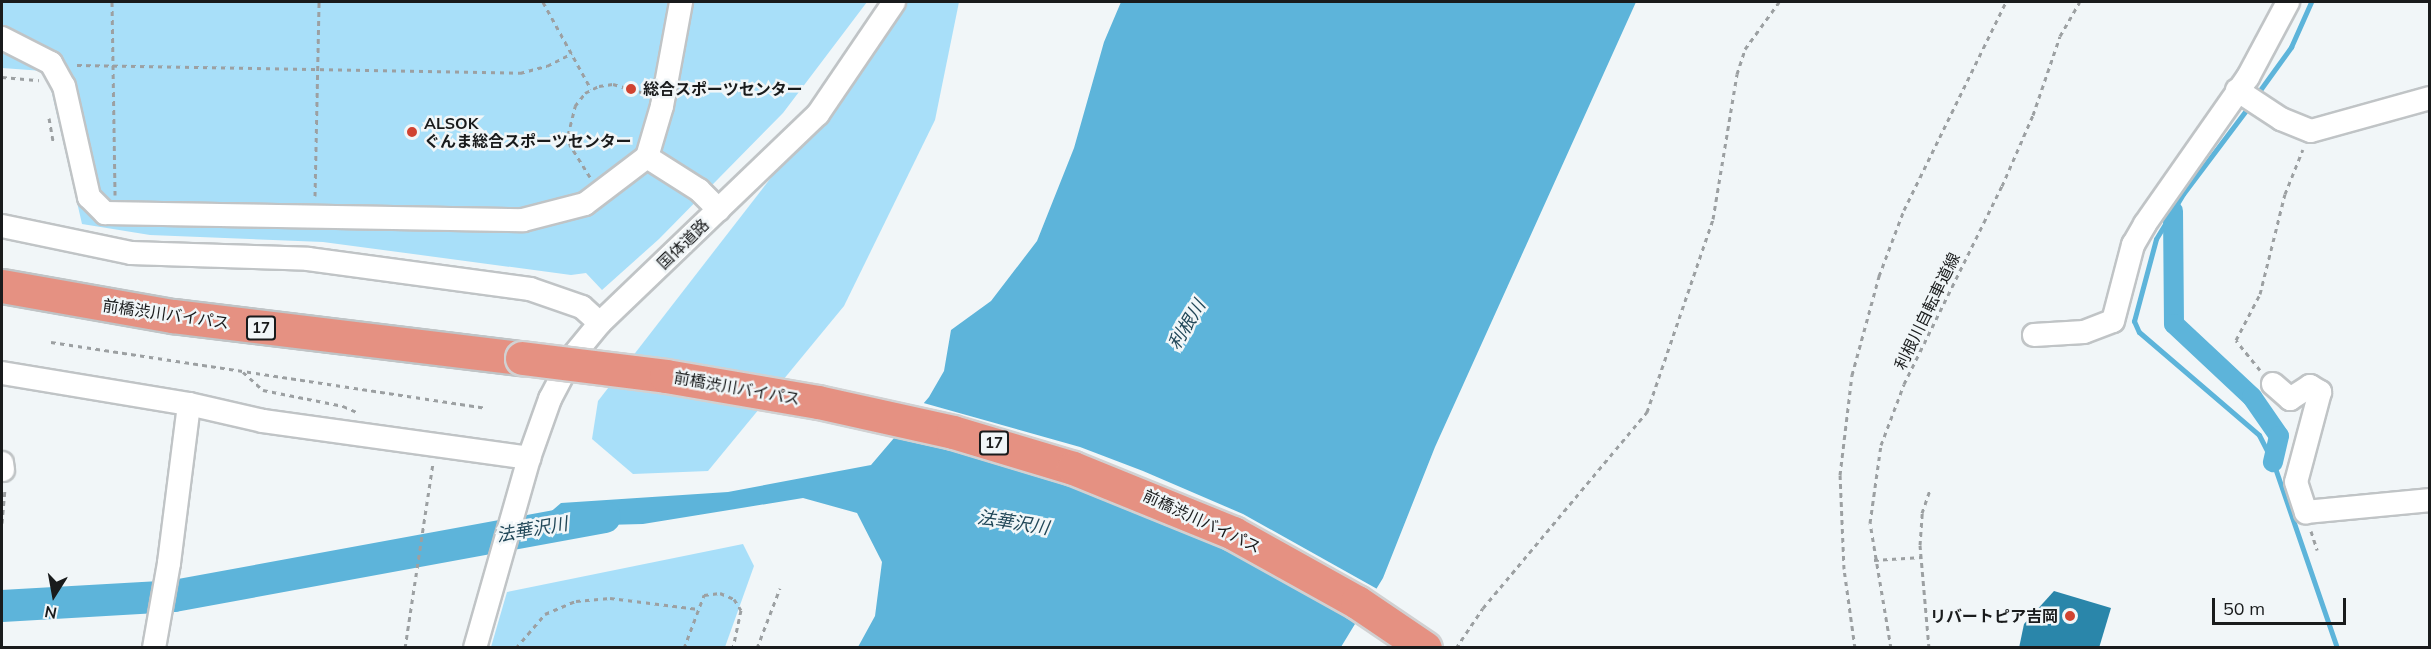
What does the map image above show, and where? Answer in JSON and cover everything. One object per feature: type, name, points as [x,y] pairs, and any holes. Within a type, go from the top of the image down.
[{"type":"highway","name":"前橋渋川バイパス","points":[[2,286],[173,316],[666,376],[818,402],[953,432],[1063,464],[1135,490],[1233,533],[1356,602],[1425,648]]},
{"type":"street","points":[[2,38],[51,63],[64,86],[89,197],[105,213],[523,220],[585,204],[646,157],[662,106],[681,2]]},
{"type":"street","name":"国体道路","points":[[475,648],[529,458],[559,382],[572,357],[600,323],[818,114],[894,2]]},
{"type":"street","points":[[2034,335],[2084,332],[2113,321],[2133,245],[2145,224],[2239,92],[2288,2]]},
{"type":"street","points":[[2239,92],[2265,109],[2311,131],[2430,98]]},
{"type":"street","points":[[646,157],[699,190],[718,210]]},
{"type":"street","points":[[2,226],[130,253],[308,259],[512,286],[582,307],[600,323]]},
{"type":"street","points":[[2,373],[189,404],[263,421],[435,443],[529,458]]},
{"type":"street","points":[[2273,384],[2290,399],[2310,386],[2320,392],[2296,482],[2306,512],[2430,500]]},
{"type":"street","points":[[154,648],[168,568],[189,404]]},
{"type":"path","points":[[112,2],[111,66],[115,197],[127,197]]},
{"type":"path","points":[[315,201],[319,2]]},
{"type":"path","points":[[543,2],[592,90]]},
{"type":"path","points":[[1456,648],[1483,608],[1647,412],[1713,219],[1737,74],[1745,49],[1779,2]]},
{"type":"path","points":[[1855,648],[1845,578],[1840,475],[1852,375],[1879,276],[1904,210],[2006,2]]},
{"type":"path","name":"利根川自転車道線","points":[[1891,648],[1874,560],[1871,513],[1881,445],[1889,419],[2002,186],[2033,115],[2060,36],[2080,2]]},
{"type":"path","points":[[76,65],[520,73],[546,66],[572,53]]},
{"type":"path","points":[[2,77],[39,80]]},
{"type":"path","points":[[590,185],[590,175],[575,156],[568,135],[575,106],[592,90],[613,84],[645,93],[650,90]]},
{"type":"path","points":[[2273,384],[2236,340],[2260,294],[2285,194],[2311,131]]},
{"type":"path","points":[[51,342],[485,408]]},
{"type":"path","points":[[241,371],[264,390],[343,406],[370,421],[387,437]]},
{"type":"path","points":[[405,648],[435,443]]},
{"type":"path","points":[[2,467],[2,523]]},
{"type":"path","points":[[1929,490],[1922,513],[1922,557],[1929,648]]},
{"type":"path","points":[[1874,560],[1922,557]]},
{"type":"path","points":[[757,648],[780,588]]},
{"type":"path","points":[[684,648],[704,595],[720,593],[734,599],[741,610],[733,648]]},
{"type":"path","points":[[516,648],[545,614],[576,601],[610,598],[698,609]]},
{"type":"shaded area","name":"ALSOK ぐんま総合スポーツセンター","points":[[2,2],[867,2],[783,113],[659,239],[602,290],[586,273],[571,275],[323,242],[150,235],[82,224],[51,89],[43,71],[2,68]]},
{"type":"shaded area","points":[[907,2],[959,2],[935,120],[844,306],[708,471],[633,474],[592,439],[598,401]]},
{"type":"shaded area","points":[[743,544],[754,566],[725,647],[491,647],[507,592]]},
{"type":"water","name":"利根川","points":[[1121,2],[1636,2],[1435,447],[1383,578],[1341,647],[858,647],[875,616],[882,562],[857,513],[803,498],[643,524],[566,526],[547,515],[561,503],[728,492],[871,465],[929,397],[944,371],[951,330],[991,301],[1037,241],[1074,148],[1104,42]]},
{"type":"pier","points":[[920,402],[1080,447],[1143,471],[1243,514],[1379,590],[1361,619],[1228,546],[1067,479],[896,431]]},
{"type":"building","name":"リバートピア吉岡","points":[[2054,591],[2111,608],[2099,648],[2019,648],[2024,624]]},
{"type":"waterway","points":[[2255,97],[2291,47],[2311,2]]},
{"type":"waterway","points":[[2250,105],[2183,194],[2156,239],[2134,321],[2139,332],[2259,435],[2273,462],[2337,648]]},
{"type":"waterway","points":[[2173,211],[2174,324],[2252,397],[2279,436],[2273,462]]},
{"type":"waterway","name":"法華沢川","points":[[2,606],[174,596],[605,517]]},
{"type":"place","name":"総合スポーツセンター","points":[[631,89]]},
{"type":"place","name":"ALSOK ぐんま総合スポーツセンター","points":[[412,132]]},
{"type":"place","name":"リバートピア吉岡","points":[[2070,616]]}]
